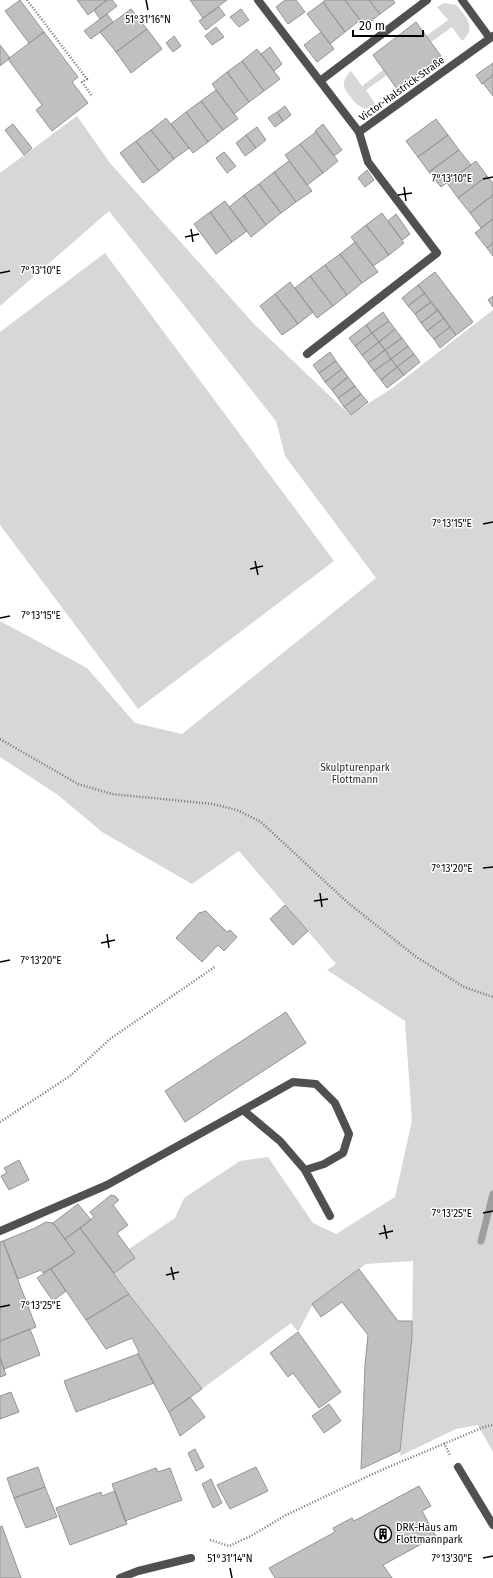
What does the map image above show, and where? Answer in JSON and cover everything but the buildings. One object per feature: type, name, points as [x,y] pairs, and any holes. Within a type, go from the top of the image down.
[{"type":"street","name":"Victor-Halstrick-Straße","points":[[258,0],[359,132],[491,37],[462,0]]},
{"type":"street","points":[[320,81],[427,0]]},
{"type":"street","points":[[307,354],[437,253],[368,162],[359,132]]},
{"type":"street","points":[[0,1231],[107,1185],[293,1082],[316,1084],[335,1103],[349,1134],[343,1153],[324,1164],[305,1170]]},
{"type":"street","points":[[243,1110],[280,1141],[305,1170],[330,1216]]},
{"type":"street","points":[[458,1467],[493,1525]]},
{"type":"street","points":[[120,1578],[138,1571],[191,1558]]},
{"type":"path","points":[[28,0],[87,79],[82,82],[92,96]]},
{"type":"path","points":[[0,739],[78,784],[112,794],[213,804],[237,810],[261,822],[347,902],[415,956],[464,987],[493,997]]},
{"type":"path","points":[[0,1122],[70,1076],[110,1039],[216,966]]},
{"type":"path","points":[[210,1540],[229,1546],[251,1536],[286,1515],[379,1471],[493,1424]]},
{"type":"green space","points":[[444,3],[456,5],[467,18],[470,27],[469,32],[462,41],[452,27],[431,42],[426,36],[448,20],[437,7]]},
{"type":"green space","points":[[383,70],[387,75],[366,90],[376,105],[365,108],[355,103],[344,88],[345,79],[351,71],[362,86]]},
{"type":"green space","name":"Skulpturenpark Flottmann","points":[[77,116],[110,163],[254,324],[350,415],[391,389],[493,310],[493,1452],[478,1425],[456,1429],[400,1456],[412,1338],[413,1261],[366,1264],[313,1304],[298,1332],[291,1323],[202,1389],[114,1273],[135,1258],[129,1249],[175,1218],[184,1198],[240,1161],[268,1157],[313,1223],[336,1234],[395,1197],[412,1121],[405,1021],[327,970],[336,964],[239,851],[192,884],[102,832],[58,795],[0,757],[0,621],[87,668],[135,723],[182,734],[376,578],[285,456],[276,421],[109,211],[0,306],[0,173]]},
{"type":"green space","points":[[105,253],[334,561],[138,709],[0,525],[0,332]]},
{"type":"waterway","points":[[481,1241],[493,1194]]},
{"type":"place","name":"DRK-Haus am Flottmannpark","points":[[383,1534]]}]
